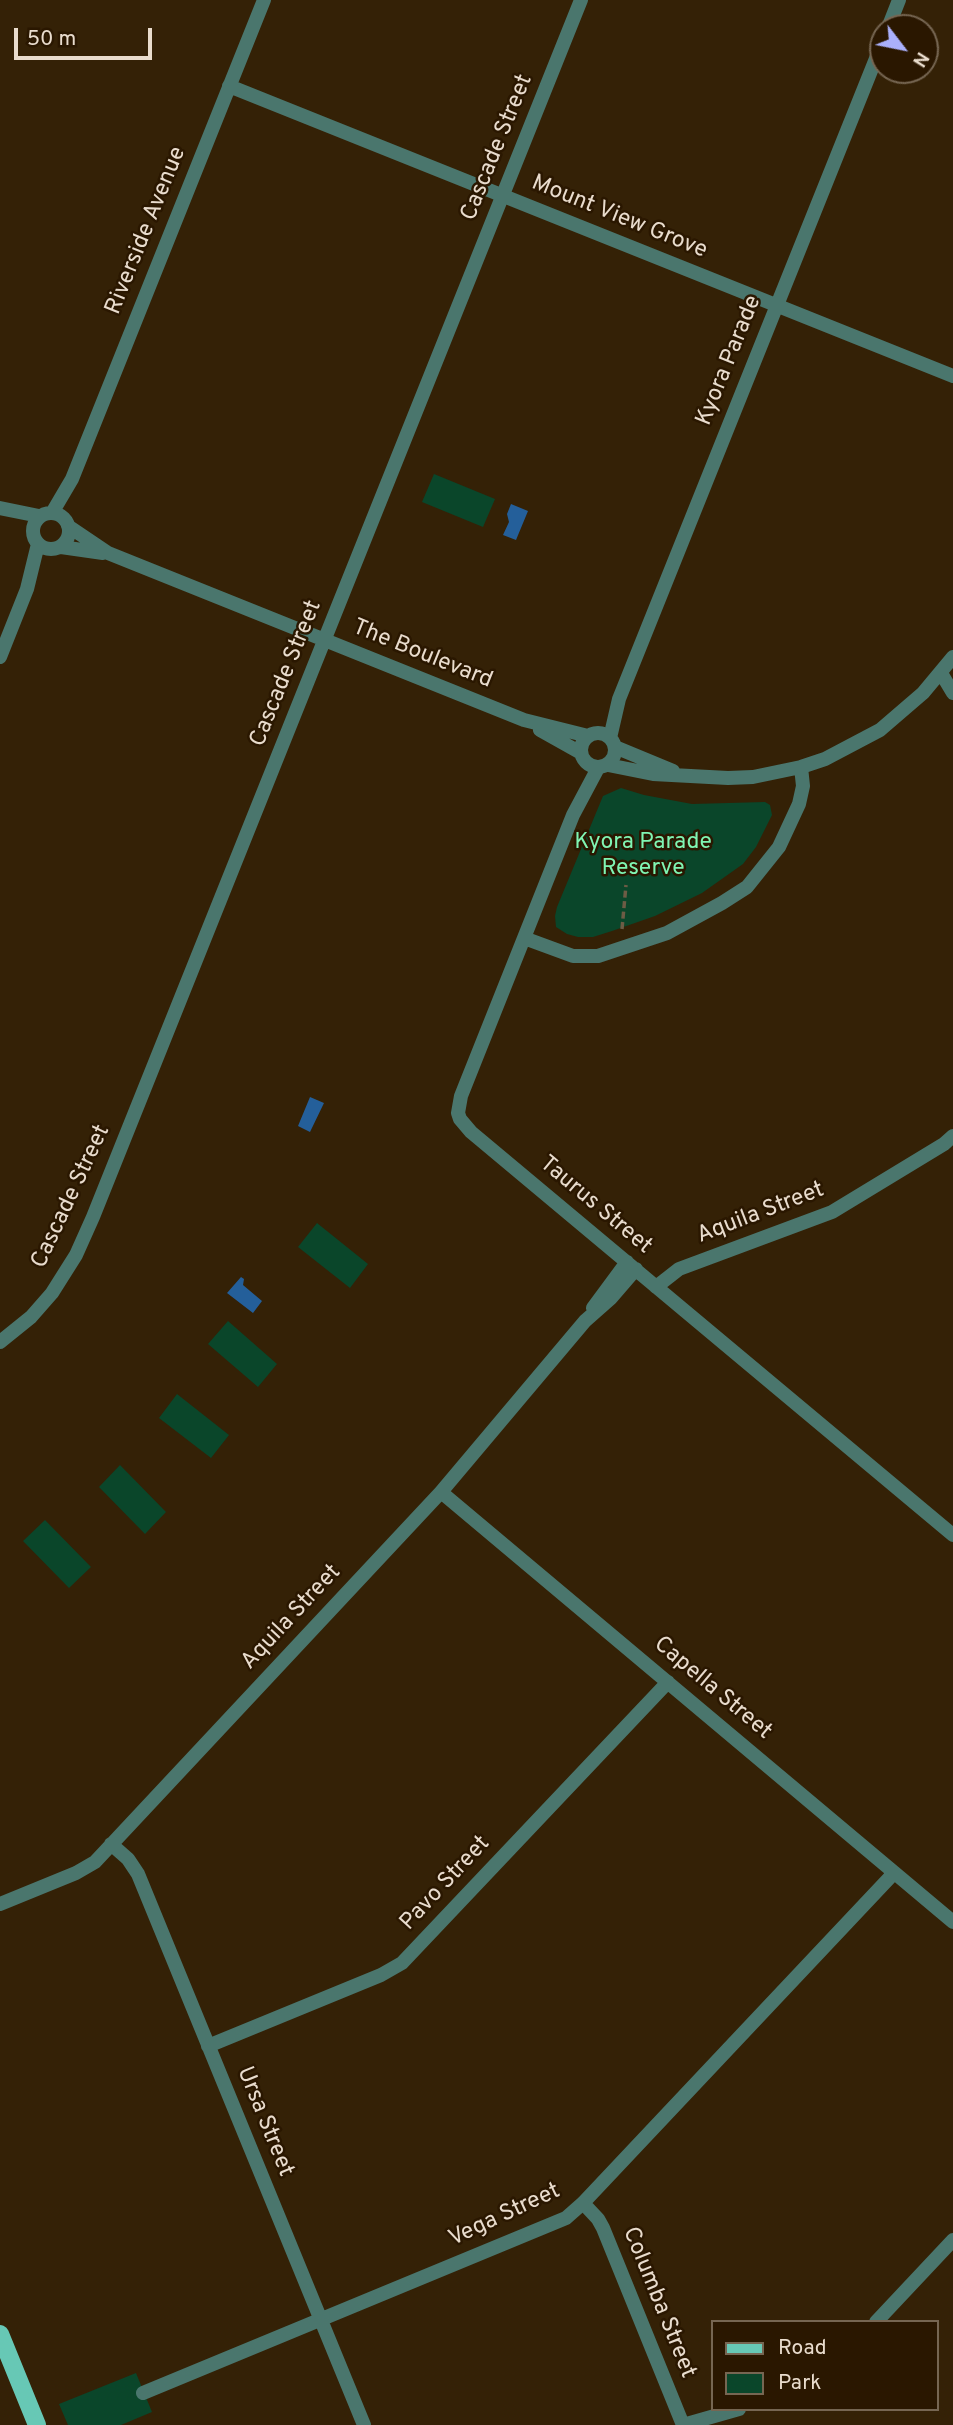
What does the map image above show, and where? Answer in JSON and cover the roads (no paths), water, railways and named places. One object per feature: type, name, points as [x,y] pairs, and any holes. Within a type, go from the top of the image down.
[{"type":"main road","points":[[0,2334],[37,2425]]},
{"type":"street","name":"Riverside Avenue","points":[[56,518],[264,0]]},
{"type":"street","name":"Cascade Street","points":[[0,1342],[31,1317],[45,1301],[76,1255],[581,0]]},
{"type":"street","name":"Kyora Parade","points":[[603,738],[869,76]]},
{"type":"street","name":"Mount View Grove","points":[[229,86],[953,376]]},
{"type":"street","name":"The Boulevard","points":[[0,510],[35,538],[56,548],[108,553]]},
{"type":"street","name":"The Boulevard","points":[[0,510],[56,518],[108,553],[524,720],[603,738],[684,775]]},
{"type":"street","points":[[0,657],[27,589],[35,538],[33,526],[56,518],[68,538],[56,548],[27,589]]},
{"type":"street","name":"The Boulevard","points":[[524,720],[593,762],[653,774],[753,777],[801,768],[843,751],[880,730],[903,712],[953,657]]},
{"type":"street","points":[[941,673],[953,693]]},
{"type":"street","points":[[603,738],[614,757],[593,762],[582,744],[603,738]]},
{"type":"street","name":"Taurus Street","points":[[593,762],[460,1096],[458,1113],[471,1132],[953,1535]]},
{"type":"street","points":[[524,938],[573,956],[597,956],[667,933],[722,903],[747,887],[779,847],[799,804],[803,786],[801,768]]},
{"type":"street","name":"Aquila Street","points":[[656,1287],[679,1269],[832,1212],[950,1144]]},
{"type":"street","name":"Aquila Street","points":[[0,1904],[88,1867],[111,1844],[442,1492],[585,1321],[603,1292],[631,1266]]},
{"type":"street","name":"Capella Street","points":[[442,1492],[953,1922]]},
{"type":"street","name":"Pavo Street","points":[[208,2046],[382,1975],[402,1963],[668,1682]]},
{"type":"street","name":"Ursa Street","points":[[111,1844],[128,1859],[138,1874],[365,2425]]},
{"type":"street","name":"Vega Street","points":[[143,2393],[566,2218],[894,1873]]},
{"type":"street","name":"Columba Street","points":[[583,2203],[603,2228],[683,2425]]},
{"type":"street","points":[[878,2320],[953,2240]]},
{"type":"street","points":[[683,2425],[734,2411]]},
{"type":"street","points":[[714,2425],[738,2411]]},
{"type":"water","points":[[511,504],[528,511],[516,540],[503,535],[509,522],[507,514]]},
{"type":"water","points":[[310,1097],[324,1103],[310,1132],[298,1126]]},
{"type":"water","points":[[241,1277],[244,1279],[243,1285],[262,1301],[253,1313],[227,1293]]},
{"type":"park label","name":"Kyora Parade Reserve","points":[[643,856]]}]
